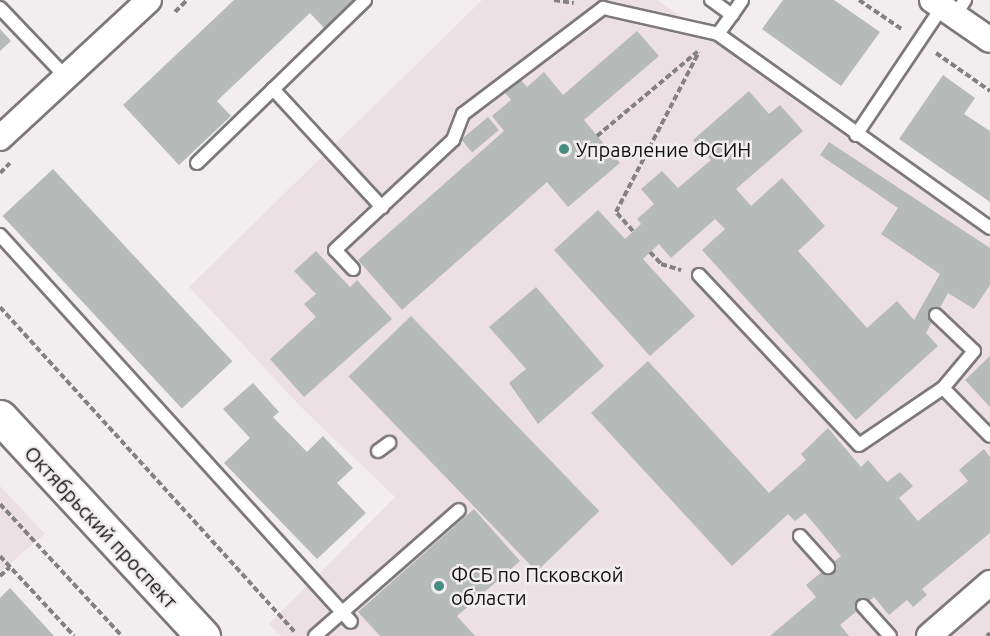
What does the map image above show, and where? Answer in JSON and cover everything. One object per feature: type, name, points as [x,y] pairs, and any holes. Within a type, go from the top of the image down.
[{"type":"main road","name":"Октябрьский проспект","points":[[0,417],[202,636]]},
{"type":"street","points":[[0,138],[149,0]]},
{"type":"street","points":[[949,6],[990,40]]},
{"type":"street","points":[[929,636],[990,583]]},
{"type":"lane","points":[[197,164],[365,0]]},
{"type":"lane","points":[[711,0],[732,15]]},
{"type":"lane","points":[[718,34],[742,0]]},
{"type":"lane","points":[[856,135],[949,6]]},
{"type":"lane","points":[[0,8],[66,77]]},
{"type":"lane","points":[[353,269],[335,250],[453,140],[463,114],[603,8],[718,34],[856,135],[990,228]]},
{"type":"lane","points":[[273,90],[382,207]]},
{"type":"lane","points":[[0,235],[351,622]]},
{"type":"lane","points":[[699,275],[859,445],[943,388],[974,351],[936,315]]},
{"type":"lane","points":[[943,388],[990,436]]},
{"type":"lane","points":[[378,451],[388,443]]},
{"type":"lane","points":[[315,636],[459,510]]},
{"type":"lane","points":[[800,536],[828,567]]},
{"type":"lane","points":[[863,606],[890,636]]},
{"type":"path","points":[[597,136],[718,34]]},
{"type":"path","points":[[633,231],[616,212],[699,50]]},
{"type":"path","points":[[650,252],[661,264],[699,275]]},
{"type":"path","points":[[0,307],[299,636]]},
{"type":"path","points":[[0,504],[122,636]]},
{"type":"path","points":[[0,556],[74,636]]},
{"type":"path","points":[[0,576],[10,567]]},
{"type":"shaded area","points":[[482,0],[657,0],[990,233],[990,636],[280,636],[269,624],[395,497],[299,405],[189,287]]},
{"type":"shaded area","points":[[0,486],[45,534],[0,572]]},
{"type":"building","points":[[234,0],[356,0],[325,29],[310,13],[217,101],[231,116],[179,165],[123,105]]},
{"type":"building","points":[[783,0],[834,0],[880,32],[841,86],[762,29]]},
{"type":"building","points":[[0,29],[11,41],[0,51]]},
{"type":"building","points":[[637,31],[659,56],[584,120],[620,163],[568,207],[547,182],[402,310],[358,260],[504,131],[492,116],[511,100],[505,93],[521,80],[527,87],[544,72],[563,95]]},
{"type":"building","points":[[943,75],[975,98],[964,114],[990,131],[990,202],[899,139]]},
{"type":"building","points":[[749,91],[769,114],[780,105],[803,131],[736,189],[751,206],[782,178],[825,226],[798,251],[867,328],[897,301],[914,320],[940,274],[881,234],[898,208],[820,155],[829,142],[990,248],[990,285],[974,309],[948,293],[926,333],[938,346],[856,420],[702,250],[725,229],[715,219],[671,258],[659,244],[643,259],[695,316],[650,356],[554,250],[598,210],[625,239],[641,224],[637,219],[654,204],[641,189],[662,171],[678,188],[711,160],[693,140]]},
{"type":"building","points":[[488,117],[499,130],[472,153],[461,139]]},
{"type":"building","points":[[53,169],[232,361],[182,408],[3,216]]},
{"type":"building","points":[[316,251],[350,287],[357,280],[392,319],[304,397],[270,359],[316,317],[304,304],[316,294],[294,271]]},
{"type":"building","points":[[536,287],[604,366],[538,424],[509,383],[526,369],[489,327]]},
{"type":"building","points":[[411,316],[599,511],[537,571],[348,376]]},
{"type":"building","points":[[990,356],[990,407],[965,380]]},
{"type":"building","points":[[648,361],[769,493],[806,460],[801,454],[828,428],[861,467],[868,460],[887,482],[900,472],[913,486],[899,498],[918,521],[968,481],[959,470],[984,449],[990,457],[990,533],[922,589],[927,595],[913,607],[907,600],[889,615],[874,597],[840,625],[849,636],[770,636],[816,597],[806,585],[841,556],[805,513],[795,521],[788,514],[732,566],[591,413]]},
{"type":"building","points":[[253,383],[279,412],[273,417],[307,452],[323,436],[353,468],[337,483],[366,513],[317,559],[224,463],[250,438],[223,409]]},
{"type":"building","name":"ФСБ по Псковской области","points":[[474,509],[520,561],[457,616],[475,636],[380,636],[358,612]]},
{"type":"building","points":[[10,588],[54,636],[0,636],[0,598]]},
{"type":"place","name":"Управление ФСИН","points":[[564,149]]},
{"type":"place","name":"ФСБ по Псковской области","points":[[439,586]]}]
